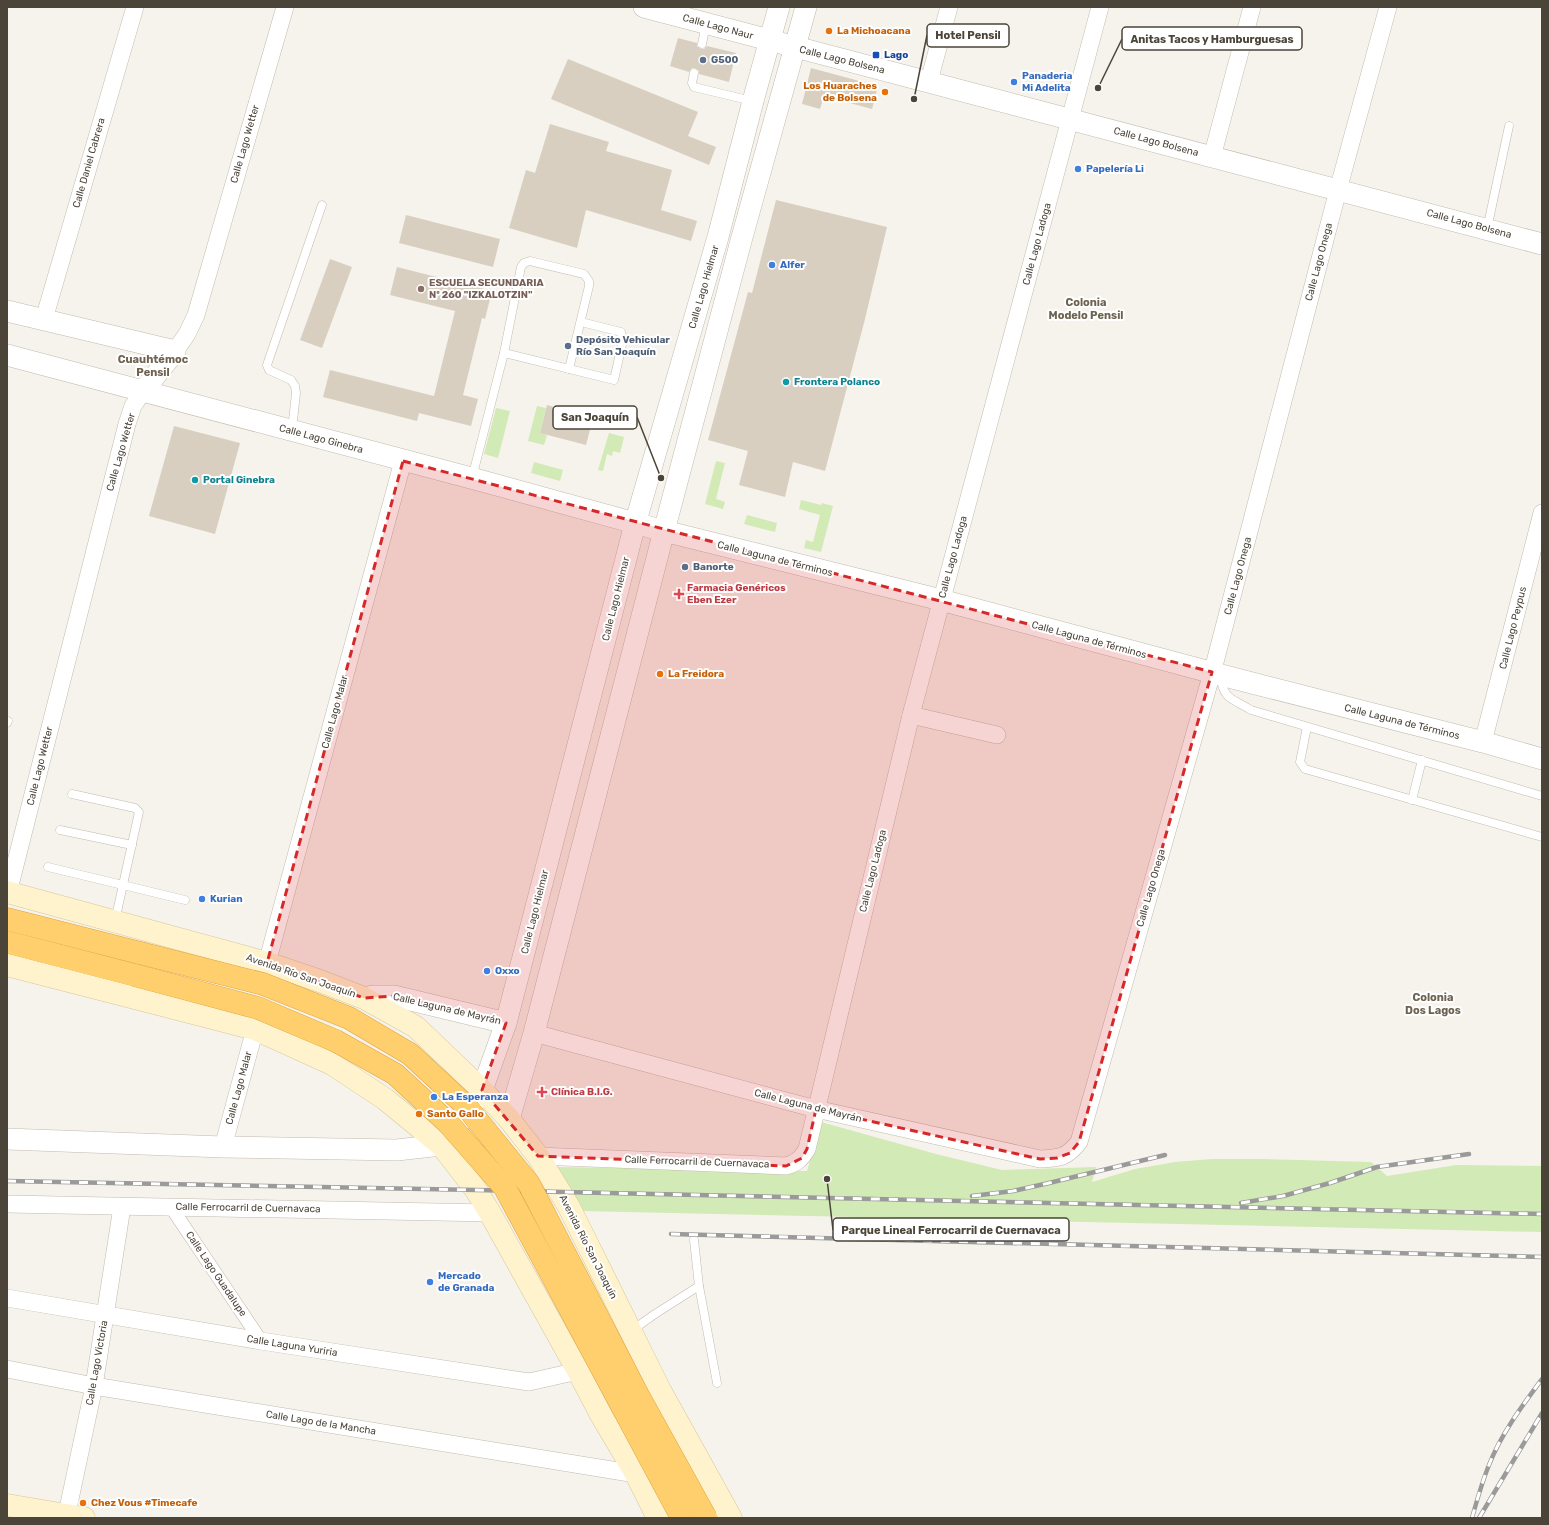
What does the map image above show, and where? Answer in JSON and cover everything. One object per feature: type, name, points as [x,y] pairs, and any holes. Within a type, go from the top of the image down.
[{"type":"highway","name":"Avenida Río San Joaquín","points":[[7,919],[263,984],[349,1018],[410,1054],[465,1105],[529,1184],[638,1395],[706,1518]]},
{"type":"highway","points":[[7,942],[134,974],[258,1008],[336,1041],[395,1074],[448,1123],[505,1188],[682,1518]]},
{"type":"main road","name":"Avenida Río San Joaquín","points":[[7,893],[267,962],[364,998],[416,1027],[482,1090],[509,1119],[538,1156],[569,1207],[660,1390],[731,1518]]},
{"type":"main road","points":[[7,965],[255,1029],[332,1064],[385,1099],[441,1145],[476,1190],[490,1213],[601,1415],[636,1474],[651,1513]]},
{"type":"main road","points":[[332,1064],[364,998]]},
{"type":"main road","points":[[578,1371],[600,1362],[623,1347],[631,1332]]},
{"type":"main road","points":[[601,1415],[621,1397],[640,1389],[660,1390]]},
{"type":"main road","points":[[7,1505],[73,1517]]},
{"type":"street","name":"Calle Daniel Cabrera","points":[[44,319],[135,7]]},
{"type":"street","name":"Calle Lago Wetter","points":[[7,893],[11,861],[127,424],[133,406],[187,334],[196,315],[285,7]]},
{"type":"street","name":"Calle Lago Naur","points":[[644,7],[769,41]]},
{"type":"street","name":"Calle Lago Hielmar","points":[[441,1145],[461,1121],[482,1090],[506,1023],[635,524],[718,237],[779,7]]},
{"type":"street","points":[[509,1119],[534,1033],[664,531],[806,7]]},
{"type":"street","points":[[928,81],[949,7]]},
{"type":"street","name":"Calle Lago Ladoga","points":[[816,1109],[911,715],[1100,7]]},
{"type":"street","points":[[1212,157],[1252,7]]},
{"type":"street","name":"Calle Lago Onega","points":[[1079,1142],[1216,674],[1338,190],[1388,7]]},
{"type":"street","name":"Calle Lago Bolsena","points":[[769,41],[928,81],[1070,120],[1542,244]]},
{"type":"street","points":[[7,310],[175,351]]},
{"type":"street","name":"Calle Lago Ginebra","points":[[7,355],[403,461],[472,478],[635,524]]},
{"type":"street","name":"Calle Lago Malar","points":[[267,962],[403,461]]},
{"type":"street","name":"Calle Lago Peypus","points":[[1483,742],[1542,513]]},
{"type":"street","name":"Calle Laguna de Términos","points":[[635,524],[941,600],[1216,674],[1483,742],[1542,759]]},
{"type":"street","points":[[911,715],[997,735]]},
{"type":"street","name":"Calle Laguna de Mayrán","points":[[364,998],[374,996],[394,996],[506,1023]]},
{"type":"street","name":"Calle Lago Malar","points":[[223,1147],[255,1029]]},
{"type":"street","name":"Calle Laguna de Mayrán","points":[[534,1033],[816,1109],[1040,1158],[1057,1158],[1070,1153],[1079,1142]]},
{"type":"street","name":"Calle Ferrocarril de Cuernavaca","points":[[538,1156],[786,1166],[795,1163],[802,1158],[807,1149],[816,1109]]},
{"type":"street","points":[[7,1139],[223,1147],[397,1150],[441,1145]]},
{"type":"street","name":"Calle Ferrocarril de Cuernavaca","points":[[7,1204],[490,1213]]},
{"type":"street","name":"Calle Lago Victoria","points":[[73,1517],[122,1207]]},
{"type":"street","name":"Calle Lago Guadalupe","points":[[171,1207],[261,1342]]},
{"type":"street","name":"Calle Laguna Yuriria","points":[[7,1298],[261,1342],[529,1382],[578,1371]]},
{"type":"street","name":"Calle Lago de la Mancha","points":[[7,1370],[94,1386],[636,1474]]},
{"type":"lane","points":[[702,44],[707,24]]},
{"type":"lane","points":[[694,73],[692,83],[694,87],[753,101]]},
{"type":"lane","points":[[1487,229],[1509,126]]},
{"type":"lane","points":[[292,431],[296,393],[294,386],[291,380],[269,370],[267,365],[322,205]]},
{"type":"lane","points":[[472,478],[504,352],[521,268],[524,263],[530,261],[584,274],[589,281],[590,286],[569,369]]},
{"type":"lane","points":[[504,352],[614,380],[623,340],[622,332],[581,322]]},
{"type":"lane","points":[[1216,674],[1226,695],[1251,710],[1542,796]]},
{"type":"lane","points":[[1307,727],[1300,762],[1305,769],[1542,837]]},
{"type":"lane","points":[[1412,800],[1422,760]]},
{"type":"lane","points":[[72,794],[138,810],[139,814],[115,922]]},
{"type":"lane","points":[[60,830],[132,845]]},
{"type":"lane","points":[[48,867],[185,900]]},
{"type":"lane","points":[[694,1240],[699,1286],[717,1383]]},
{"type":"lane","points":[[631,1332],[655,1314],[699,1286]]},
{"type":"highlighted area","points":[[403,461],[1212,672],[1079,1142],[1070,1153],[1057,1158],[1040,1159],[816,1109],[807,1149],[802,1158],[786,1166],[538,1156],[482,1090],[506,1023],[394,996],[364,998],[267,963]]},
{"type":"green space","points":[[537,406],[546,408],[540,433],[547,435],[544,445],[528,441]]},
{"type":"green space","points":[[496,408],[510,411],[498,458],[484,454]]},
{"type":"green space","points":[[609,433],[624,437],[620,453],[613,451],[612,456],[607,454],[603,471],[598,470]]},
{"type":"green space","points":[[716,461],[725,463],[716,499],[725,502],[723,509],[705,504]]},
{"type":"green space","points":[[534,462],[563,470],[560,481],[531,473]]},
{"type":"green space","points":[[801,500],[821,505],[822,503],[833,506],[821,552],[804,548],[806,540],[813,542],[820,515],[799,509]]},
{"type":"green space","points":[[747,515],[777,523],[775,532],[744,524]]},
{"type":"green space","points":[[821,1122],[936,1154],[1002,1170],[1096,1167],[1092,1182],[1135,1169],[1175,1162],[1212,1159],[1371,1162],[1387,1176],[1456,1165],[1542,1166],[1542,1232],[579,1211],[557,1167],[807,1171]]},
{"type":"building","name":"G500","points":[[678,38],[697,43],[697,46],[701,49],[704,49],[707,46],[736,53],[729,82],[699,74],[699,71],[695,68],[692,68],[689,72],[670,66]]},
{"type":"building","points":[[568,59],[698,112],[688,136],[716,147],[709,165],[551,99]]},
{"type":"building","points":[[811,68],[878,86],[872,109],[824,96],[820,109],[802,104]]},
{"type":"building","points":[[550,124],[609,142],[606,151],[672,170],[661,210],[697,221],[691,241],[586,210],[577,248],[509,228],[526,170],[535,173]]},
{"type":"building","points":[[776,200],[887,227],[864,323],[825,471],[793,462],[785,497],[739,485],[748,451],[708,440],[748,292],[752,293]]},
{"type":"building","points":[[406,215],[500,239],[493,267],[399,243]]},
{"type":"building","points":[[330,259],[352,267],[322,348],[300,340]]},
{"type":"building","points":[[397,267],[492,291],[485,319],[482,318],[463,395],[478,399],[471,426],[419,413],[417,421],[323,397],[330,370],[434,396],[455,311],[390,295]]},
{"type":"building","points":[[547,405],[593,418],[586,445],[540,433]]},
{"type":"building","name":"Portal Ginebra","points":[[174,426],[240,443],[215,534],[149,516]]},
{"type":"railway","points":[[1241,1203],[1283,1196],[1330,1183],[1377,1167],[1469,1154]]},
{"type":"railway","points":[[972,1196],[1013,1191],[1165,1155]]},
{"type":"railway","points":[[7,1181],[1542,1214]]},
{"type":"railway","points":[[671,1234],[1542,1257]]},
{"type":"railway","points":[[1472,1518],[1484,1478],[1500,1442],[1542,1379]]},
{"type":"railway","points":[[1479,1518],[1542,1413]]},
{"type":"place","name":"La Michoacana","points":[[829,31]]},
{"type":"place","name":"Lago","points":[[876,55]]},
{"type":"place","name":"G500","points":[[703,60]]},
{"type":"place","name":"Panaderia Mi Adelita","points":[[1014,82]]},
{"type":"place","name":"Anitas Tacos y Hamburguesas","points":[[1098,88]]},
{"type":"place","name":"Los Huaraches de Bolsena","points":[[885,92]]},
{"type":"place","name":"Hotel Pensil","points":[[914,99]]},
{"type":"place","name":"Papelería Li","points":[[1078,169]]},
{"type":"place","name":"Alfer","points":[[772,265]]},
{"type":"place","name":"ESCUELA SECUNDARIA Nº 260 \"IZKALOTZIN\"","points":[[421,289]]},
{"type":"place","name":"Depósito Vehicular Río San Joaquín","points":[[568,346]]},
{"type":"place","name":"Frontera Polanco","points":[[786,382]]},
{"type":"place","name":"San Joaquín","points":[[661,478]]},
{"type":"place","name":"Portal Ginebra","points":[[195,480]]},
{"type":"place","name":"Banorte","points":[[685,567]]},
{"type":"place","name":"Farmacia Genéricos Eben Ezer","points":[[679,594]]},
{"type":"place","name":"La Freidora","points":[[660,674]]},
{"type":"place","name":"Kurian","points":[[202,899]]},
{"type":"place","name":"Oxxo","points":[[487,971]]},
{"type":"place","name":"Clínica B.I.G.","points":[[542,1092]]},
{"type":"place","name":"La Esperanza","points":[[434,1097]]},
{"type":"place","name":"Santo Gallo","points":[[419,1114]]},
{"type":"place","name":"Parque Lineal Ferrocarril de Cuernavaca","points":[[827,1179]]},
{"type":"place","name":"Mercado de Granada","points":[[430,1282]]},
{"type":"place","name":"Chez Vous #Timecafe","points":[[83,1503]]},
{"type":"district","name":"Colonia Modelo Pensil","points":[[1086,308]]},
{"type":"district","name":"Cuauhtémoc Pensil","points":[[153,365]]},
{"type":"district","name":"Colonia Dos Lagos","points":[[1433,1003]]}]
